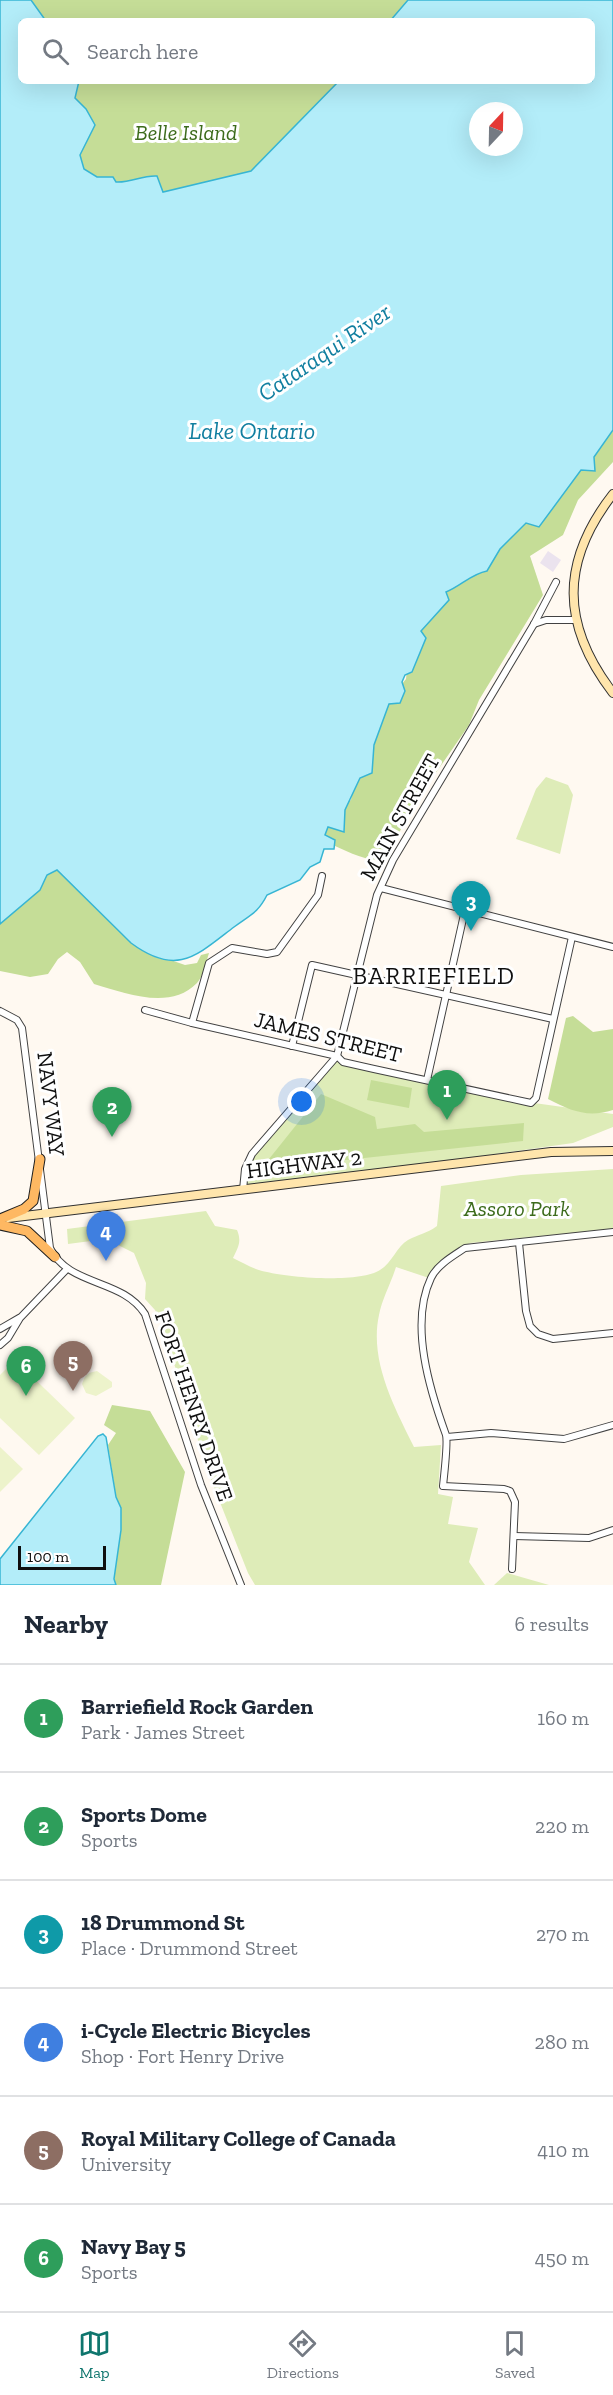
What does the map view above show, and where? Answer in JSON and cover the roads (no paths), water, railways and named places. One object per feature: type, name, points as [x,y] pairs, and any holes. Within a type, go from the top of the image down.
[{"type":"main road","points":[[613,494],[589,529],[575,569],[576,620],[586,651],[597,673],[613,693]]},
{"type":"main road","name":"HIGHWAY 2","points":[[0,1219],[551,1152],[613,1151]]},
{"type":"main road","points":[[0,1219],[24,1209],[33,1201],[40,1159]]},
{"type":"main road","points":[[0,1225],[27,1231],[54,1257]]},
{"type":"street","name":"MAIN STREET","points":[[243,1190],[245,1169],[252,1154],[337,1056],[381,888],[410,828],[534,624],[556,582]]},
{"type":"street","points":[[534,624],[546,620],[576,620]]},
{"type":"street","points":[[192,1023],[209,963],[232,948],[267,954],[276,952],[318,895],[322,876]]},
{"type":"street","points":[[381,888],[613,947]]},
{"type":"street","points":[[427,1080],[465,910]]},
{"type":"street","points":[[292,1046],[312,965],[553,1019],[572,937]]},
{"type":"street","name":"JAMES STREET","points":[[145,1010],[337,1056],[344,1062],[531,1103],[536,1098],[553,1019]]},
{"type":"street","name":"NAVY WAY","points":[[0,1011],[17,1020],[22,1028],[46,1213]]},
{"type":"street","points":[[46,1213],[48,1240],[54,1257]]},
{"type":"street","points":[[512,1569],[515,1502],[510,1491],[443,1486],[447,1437],[426,1370],[423,1304],[431,1277],[448,1258],[465,1248],[613,1232]]},
{"type":"street","points":[[519,1243],[526,1311],[530,1326],[538,1334],[553,1339],[613,1333]]},
{"type":"street","name":"FORT HENRY DRIVE","points":[[54,1257],[67,1269],[128,1295],[145,1314],[201,1485],[241,1585]]},
{"type":"street","points":[[0,1345],[8,1338],[20,1318],[67,1269]]},
{"type":"street","points":[[0,1329],[20,1318]]},
{"type":"street","points":[[447,1437],[502,1433],[564,1439],[613,1425]]},
{"type":"street","points":[[514,1536],[589,1538],[613,1530]]},
{"type":"water","name":"Lake Ontario","points":[[0,0],[31,0],[44,18],[18,18],[18,84],[78,84],[75,98],[86,109],[95,125],[80,155],[84,169],[97,177],[113,177],[116,182],[157,176],[163,192],[251,171],[336,84],[595,84],[595,18],[393,18],[408,0],[613,0],[613,430],[594,457],[595,471],[581,470],[539,527],[526,523],[500,549],[487,571],[446,592],[449,600],[421,631],[426,638],[412,672],[405,675],[402,682],[405,691],[400,703],[389,704],[374,745],[372,773],[360,778],[345,810],[344,832],[328,827],[325,835],[335,840],[334,849],[324,849],[320,862],[310,867],[300,880],[267,895],[253,913],[208,947],[186,959],[174,961],[161,959],[131,943],[57,870],[47,875],[40,890],[0,924]]},
{"type":"water","points":[[103,1434],[106,1437],[116,1497],[121,1508],[121,1530],[114,1579],[116,1585],[0,1585],[0,1559],[98,1436]]},
{"type":"place","name":"18 Drummond St","points":[[471,931]]},
{"type":"place","name":"Barriefield Rock Garden","points":[[447,1120]]},
{"type":"place","name":"Sports Dome","points":[[112,1137]]},
{"type":"place","name":"i-Cycle Electric Bicycles","points":[[106,1261]]},
{"type":"place","name":"Royal Military College of Canada","points":[[73,1391]]},
{"type":"place","name":"Navy Bay 5","points":[[26,1396]]},
{"type":"district","name":"BARRIEFIELD","points":[[434,975]]},
{"type":"park label","name":"Belle Island","points":[[186,132]]},
{"type":"park label","name":"Assoro Park","points":[[517,1208]]},
{"type":"water label","name":"Cataraqui River","points":[[324,352]]}]
